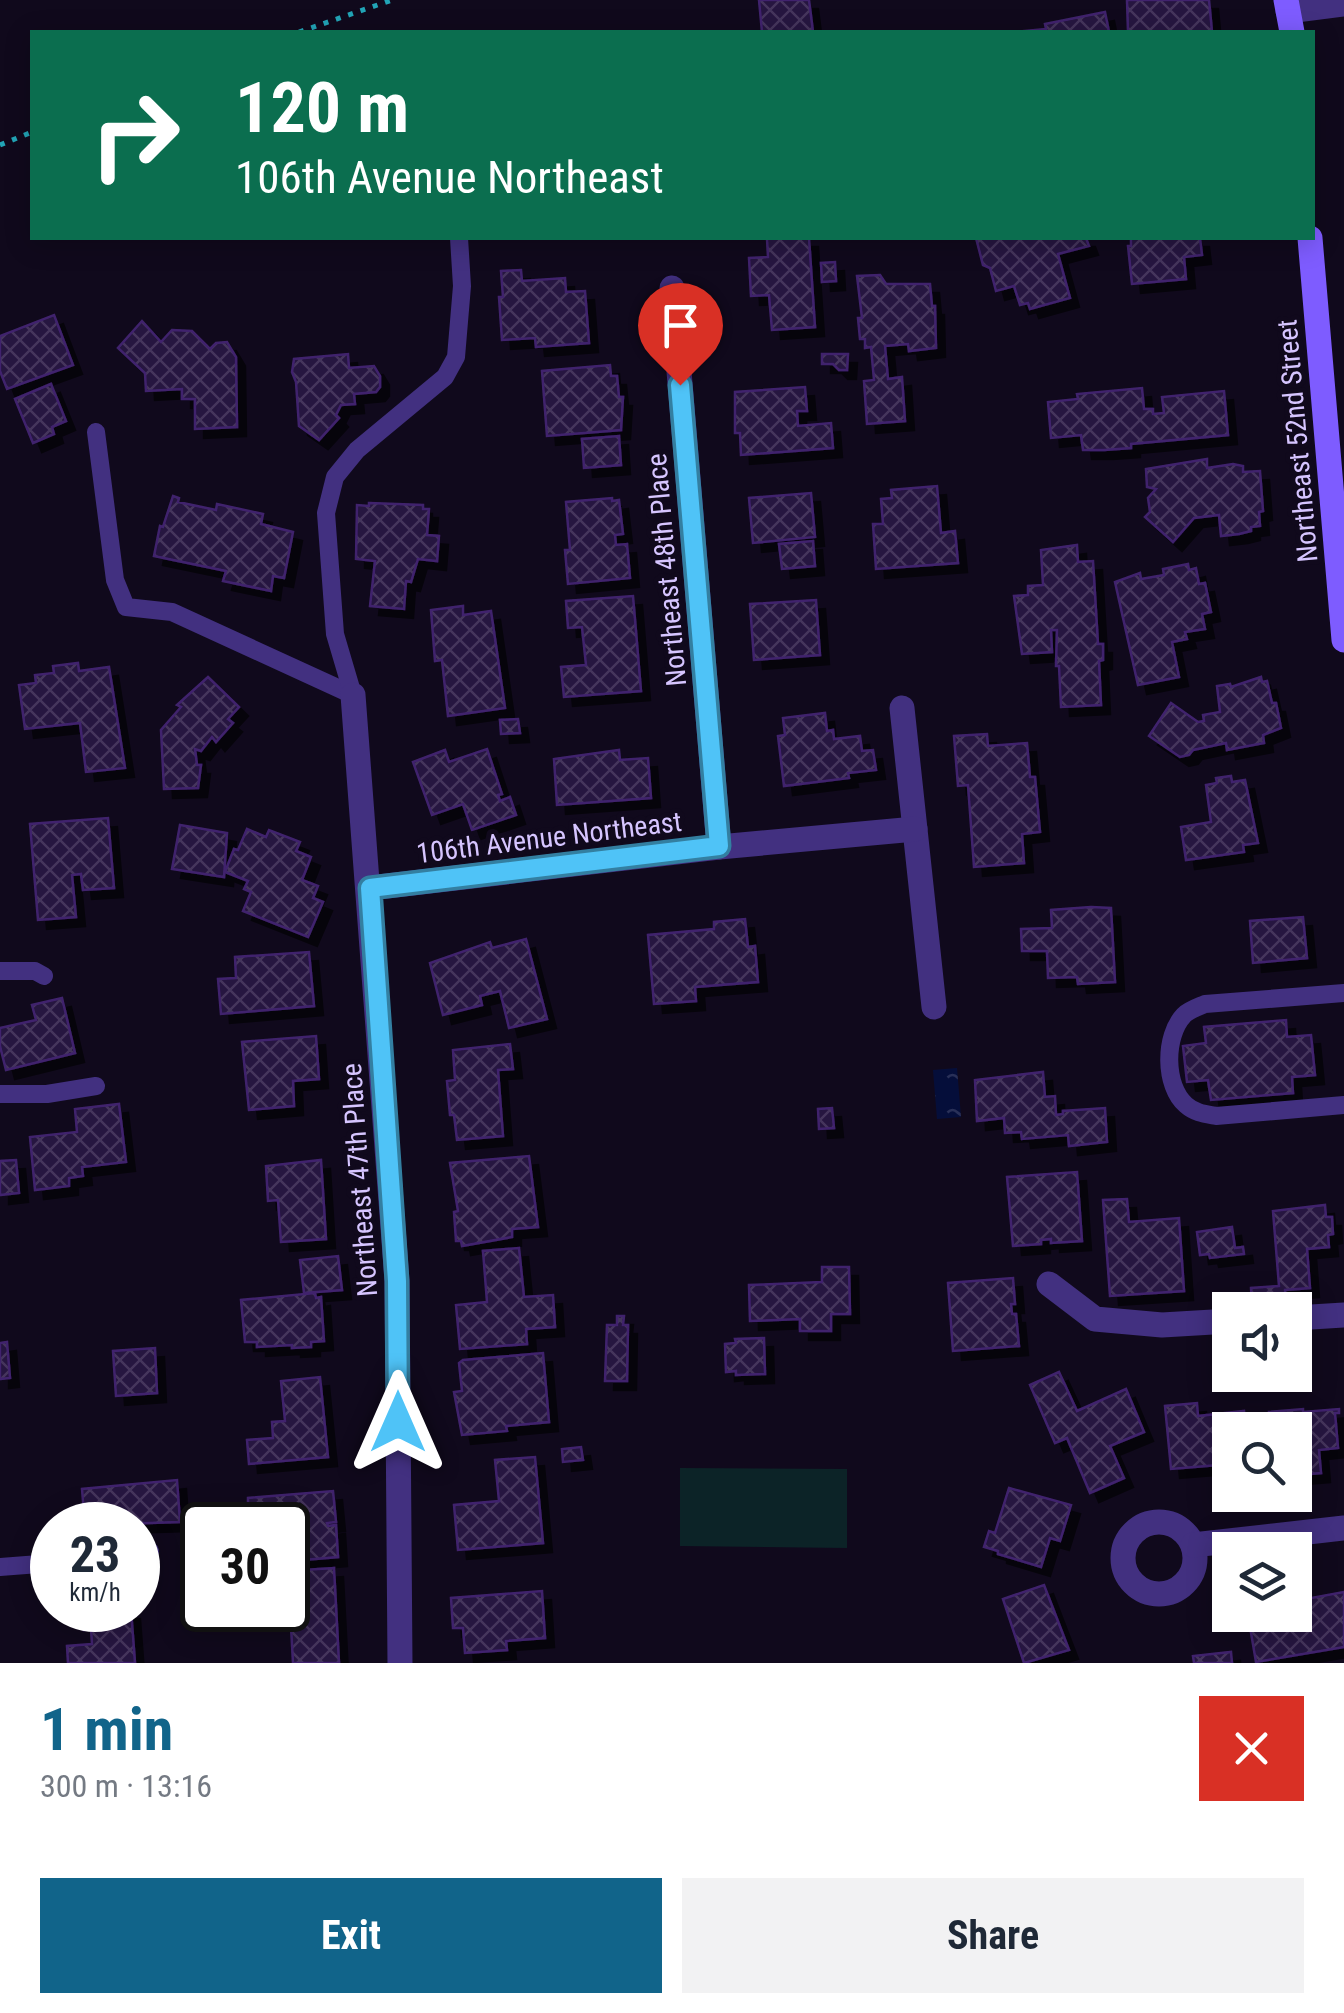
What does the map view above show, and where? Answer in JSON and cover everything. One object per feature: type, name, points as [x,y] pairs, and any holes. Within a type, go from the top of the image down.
[{"type":"street","points":[[1289,15],[1344,4]]},
{"type":"street","name":"Northeast 52nd Street","points":[[1310,240],[1344,640]]},
{"type":"street","name":"Northeast 48th Place","points":[[672,288],[719,846]]},
{"type":"street","name":"Northeast 47th Place","points":[[352,694],[370,888],[397,1281],[400,1663]]},
{"type":"street","points":[[902,708],[934,1007]]},
{"type":"street","name":"106th Avenue Northeast","points":[[370,888],[719,846],[914,830]]},
{"type":"street","points":[[1050,1284],[1095,1319],[1162,1325],[1212,1322]]},
{"type":"street","points":[[1312,1317],[1344,1315]]},
{"type":"street","points":[[1193,1545],[1344,1528]]},
{"type":"lane","points":[[352,694],[335,634],[326,513],[335,478],[357,450],[444,377],[456,357],[462,286],[459,240]]},
{"type":"lane","points":[[96,432],[115,580],[126,607],[172,612],[352,694]]},
{"type":"lane","points":[[0,971],[36,971],[44,976]]},
{"type":"lane","points":[[1344,993],[1205,1004],[1186,1012],[1174,1029],[1170,1054],[1173,1086],[1185,1105],[1201,1114],[1344,1105]]},
{"type":"lane","points":[[0,1094],[47,1094],[96,1086]]},
{"type":"lane","points":[[0,1566],[30,1564]]},
{"type":"path","points":[[305,30],[392,0]]},
{"type":"path","points":[[0,145],[30,133]]},
{"type":"green space","points":[[680,1468],[847,1469],[847,1548],[680,1546]]},
{"type":"water","points":[[957,1068],[961,1117],[937,1119],[933,1070]]},
{"type":"building","points":[[759,0],[809,0],[813,30],[762,30]]},
{"type":"building","points":[[1127,0],[1209,0],[1212,30],[1128,30]]},
{"type":"building","points":[[1105,12],[1109,30],[1035,30],[1046,29],[1045,24]]},
{"type":"building","points":[[767,240],[809,240],[815,327],[772,330],[769,295],[751,296],[749,258],[768,257]]},
{"type":"building","points":[[977,240],[1087,240],[1089,246],[1058,254],[1070,298],[1030,309],[1028,303],[1020,305],[1014,286],[996,291],[990,268],[983,265]]},
{"type":"building","points":[[1131,240],[1200,240],[1202,255],[1184,257],[1186,279],[1132,284]]},
{"type":"building","points":[[835,262],[836,281],[822,282],[821,263]]},
{"type":"building","points":[[521,270],[522,281],[565,278],[566,292],[585,291],[589,343],[536,347],[535,338],[502,340],[501,271]]},
{"type":"building","points":[[880,275],[886,284],[930,284],[936,348],[909,351],[908,344],[885,346],[888,379],[902,377],[905,421],[867,424],[864,381],[874,380],[871,347],[865,348],[865,339],[860,339],[857,276]]},
{"type":"building","points":[[54,315],[73,365],[7,389],[0,371],[0,336]]},
{"type":"building","points":[[142,321],[161,342],[172,330],[192,331],[210,349],[216,343],[227,342],[236,357],[237,427],[195,429],[195,399],[182,399],[182,389],[146,391],[145,373],[118,348]]},
{"type":"building","points":[[348,354],[349,368],[374,366],[380,376],[380,387],[376,392],[354,394],[355,404],[341,405],[336,415],[339,418],[319,440],[299,426],[294,359]]},
{"type":"building","points":[[822,354],[848,354],[847,370],[822,364]]},
{"type":"building","points":[[610,365],[611,376],[617,376],[619,397],[623,397],[621,430],[547,436],[542,371]]},
{"type":"building","points":[[51,384],[66,421],[52,427],[54,434],[33,443],[15,399]]},
{"type":"building","points":[[805,387],[807,411],[797,411],[798,426],[831,423],[833,448],[741,455],[740,433],[735,433],[735,392]]},
{"type":"building","points":[[1142,388],[1144,409],[1153,409],[1153,414],[1164,413],[1162,397],[1224,391],[1228,435],[1104,450],[1083,450],[1081,435],[1051,438],[1048,402],[1078,399],[1077,394]]},
{"type":"building","points":[[619,436],[621,465],[584,468],[582,439]]},
{"type":"building","points":[[1207,459],[1207,468],[1233,464],[1243,466],[1243,472],[1260,471],[1260,526],[1221,536],[1219,515],[1194,518],[1173,542],[1145,517],[1150,512],[1148,498],[1156,489],[1147,487],[1146,469]]},
{"type":"building","points":[[937,486],[941,533],[955,531],[958,563],[876,569],[873,524],[883,524],[881,499],[892,498],[891,490]]},
{"type":"building","points":[[811,493],[815,537],[753,543],[749,498]]},
{"type":"building","points":[[173,496],[179,498],[178,502],[216,510],[217,504],[263,514],[261,524],[293,532],[284,578],[273,576],[271,591],[223,581],[226,571],[154,556],[160,526],[163,527]]},
{"type":"building","points":[[619,500],[623,534],[615,535],[616,545],[627,544],[630,578],[568,584],[566,502]]},
{"type":"building","points":[[357,505],[423,505],[423,509],[429,509],[427,535],[439,536],[437,561],[418,559],[411,582],[406,581],[404,609],[370,606],[375,561],[356,559]]},
{"type":"building","points":[[813,541],[815,566],[782,569],[779,544]]},
{"type":"building","points":[[1077,545],[1078,562],[1093,561],[1098,644],[1103,644],[1103,660],[1099,661],[1101,705],[1061,707],[1057,630],[1051,630],[1052,652],[1022,654],[1014,596],[1028,595],[1028,586],[1043,585],[1041,550]]},
{"type":"building","points":[[1188,564],[1189,570],[1196,568],[1199,584],[1205,583],[1211,612],[1202,614],[1205,629],[1185,632],[1187,639],[1172,642],[1179,677],[1138,685],[1115,582],[1140,573],[1141,579],[1164,575],[1163,569]]},
{"type":"building","points":[[633,596],[641,691],[564,697],[561,667],[586,665],[582,627],[568,628],[566,601]]},
{"type":"building","points":[[816,600],[820,655],[754,660],[750,604]]},
{"type":"building","points":[[463,606],[463,615],[491,611],[505,708],[448,716],[442,660],[435,661],[431,610]]},
{"type":"building","points":[[78,663],[79,671],[109,667],[125,768],[86,772],[80,723],[25,729],[19,685],[36,683],[35,675],[54,673],[53,666]]},
{"type":"building","points":[[208,677],[239,707],[228,719],[233,723],[216,742],[212,737],[201,751],[195,749],[197,765],[201,765],[198,788],[164,789],[161,730],[181,707],[177,705]]},
{"type":"building","points":[[1261,677],[1262,682],[1267,681],[1272,703],[1276,703],[1281,728],[1263,735],[1264,743],[1227,750],[1226,743],[1180,757],[1149,736],[1171,703],[1198,722],[1204,721],[1203,715],[1220,712],[1217,686],[1231,687]]},
{"type":"building","points":[[825,713],[827,731],[833,730],[834,739],[860,736],[862,751],[873,750],[876,770],[848,773],[849,778],[784,786],[778,736],[785,735],[783,718]]},
{"type":"building","points":[[518,719],[520,733],[501,734],[500,720]]},
{"type":"building","points":[[987,734],[988,746],[1027,743],[1030,777],[1035,777],[1040,832],[1022,834],[1024,863],[974,867],[968,785],[958,786],[954,736]]},
{"type":"building","points":[[487,749],[502,794],[498,795],[500,801],[510,797],[516,815],[472,830],[463,804],[432,815],[413,762],[445,750],[449,762]]},
{"type":"building","points":[[619,750],[620,760],[648,758],[651,798],[557,805],[554,759]]},
{"type":"building","points":[[1231,776],[1232,782],[1245,780],[1258,843],[1243,845],[1244,852],[1186,860],[1181,827],[1211,822],[1206,785],[1217,783],[1216,778]]},
{"type":"building","points":[[108,818],[114,888],[83,890],[81,874],[72,875],[76,917],[38,920],[30,824]]},
{"type":"building","points":[[180,825],[227,833],[224,877],[172,869]]},
{"type":"building","points":[[247,829],[266,837],[269,830],[300,842],[296,851],[311,857],[302,880],[318,886],[313,898],[323,902],[308,937],[243,911],[251,892],[244,889],[248,881],[225,872]]},
{"type":"building","points":[[1111,908],[1115,982],[1078,984],[1077,977],[1048,978],[1047,951],[1022,951],[1021,929],[1052,928],[1051,910]]},
{"type":"building","points":[[1303,917],[1307,958],[1253,963],[1250,921]]},
{"type":"building","points":[[745,919],[748,947],[755,946],[758,982],[695,987],[696,1001],[654,1004],[648,935],[714,929],[714,922]]},
{"type":"building","points":[[526,939],[547,1019],[509,1028],[500,991],[480,996],[482,1005],[443,1015],[430,963],[490,942],[492,948]]},
{"type":"building","points":[[309,952],[314,1006],[221,1014],[218,979],[236,978],[235,957]]},
{"type":"building","points":[[62,998],[75,1053],[6,1070],[0,1028],[36,1020],[32,1005]]},
{"type":"building","points":[[1286,1020],[1287,1037],[1311,1035],[1315,1075],[1292,1077],[1293,1093],[1211,1100],[1208,1080],[1187,1082],[1183,1046],[1206,1043],[1204,1027]]},
{"type":"building","points":[[316,1036],[319,1079],[293,1081],[294,1106],[249,1110],[242,1042]]},
{"type":"building","points":[[510,1044],[513,1069],[498,1070],[503,1136],[457,1140],[447,1081],[455,1080],[453,1050]]},
{"type":"building","points":[[1043,1072],[1045,1097],[1055,1096],[1056,1115],[1105,1108],[1107,1142],[1069,1146],[1068,1135],[1022,1139],[1021,1132],[1005,1133],[1004,1118],[977,1121],[975,1080]]},
{"type":"building","points":[[119,1104],[126,1162],[82,1167],[83,1176],[69,1178],[69,1186],[35,1190],[30,1137],[77,1132],[75,1109]]},
{"type":"building","points":[[832,1108],[834,1128],[819,1129],[818,1109]]},
{"type":"building","points":[[529,1156],[538,1227],[512,1229],[512,1237],[462,1246],[461,1241],[456,1241],[454,1212],[458,1211],[450,1163]]},
{"type":"building","points":[[16,1160],[19,1193],[0,1195],[0,1161]]},
{"type":"building","points":[[321,1160],[326,1239],[281,1242],[278,1200],[268,1201],[266,1166]]},
{"type":"building","points":[[1077,1172],[1082,1241],[1051,1243],[1051,1239],[1041,1240],[1041,1244],[1013,1246],[1007,1177]]},
{"type":"building","points":[[1127,1199],[1129,1222],[1179,1218],[1184,1291],[1110,1296],[1103,1200]]},
{"type":"building","points":[[1325,1205],[1326,1217],[1332,1217],[1329,1247],[1307,1249],[1310,1288],[1251,1292],[1251,1288],[1279,1286],[1273,1211]]},
{"type":"building","points":[[1232,1227],[1235,1248],[1243,1247],[1244,1254],[1210,1258],[1209,1254],[1200,1255],[1197,1232]]},
{"type":"building","points":[[519,1248],[524,1297],[553,1295],[555,1327],[526,1329],[527,1344],[460,1349],[456,1305],[487,1302],[483,1251]]},
{"type":"building","points":[[338,1256],[342,1290],[304,1293],[300,1260]]},
{"type":"building","points":[[822,1267],[849,1267],[850,1314],[831,1314],[831,1331],[800,1331],[800,1319],[750,1321],[749,1285],[822,1282]]},
{"type":"building","points":[[1013,1278],[1015,1304],[1011,1304],[1012,1314],[1016,1314],[1019,1346],[953,1351],[948,1283]]},
{"type":"building","points":[[315,1293],[316,1298],[321,1297],[324,1341],[311,1342],[311,1347],[292,1348],[257,1347],[257,1342],[245,1342],[241,1300]]},
{"type":"building","points":[[617,1316],[624,1316],[623,1325],[628,1325],[627,1381],[605,1381],[607,1325],[617,1325]]},
{"type":"building","points":[[764,1338],[765,1374],[726,1372],[725,1344],[736,1343],[735,1339]]},
{"type":"building","points":[[7,1342],[10,1378],[0,1379],[0,1343]]},
{"type":"building","points":[[155,1348],[157,1393],[116,1396],[113,1351]]},
{"type":"building","points":[[543,1353],[549,1422],[462,1435],[454,1392],[462,1391],[459,1363]]},
{"type":"building","points":[[1059,1372],[1077,1411],[1126,1389],[1144,1432],[1110,1446],[1124,1478],[1090,1493],[1067,1438],[1055,1443],[1030,1385]]},
{"type":"building","points":[[320,1377],[328,1457],[249,1464],[247,1440],[273,1438],[272,1422],[285,1421],[281,1381]]},
{"type":"building","points":[[1197,1403],[1198,1416],[1212,1414],[1212,1466],[1171,1469],[1165,1406]]},
{"type":"building","points":[[1339,1409],[1335,1413],[1338,1448],[1319,1450],[1321,1473],[1312,1474],[1312,1412],[1303,1412]]},
{"type":"building","points":[[581,1447],[583,1460],[563,1462],[562,1449]]},
{"type":"building","points":[[535,1457],[543,1543],[458,1550],[454,1505],[499,1501],[495,1460]]},
{"type":"building","points":[[177,1480],[180,1522],[160,1523],[160,1502],[83,1502],[82,1489]]},
{"type":"building","points":[[1009,1488],[1071,1505],[1060,1541],[1050,1538],[1041,1567],[984,1547],[989,1531],[995,1533]]},
{"type":"building","points":[[333,1491],[336,1522],[327,1523],[336,1525],[338,1557],[310,1559],[310,1502],[248,1502],[248,1498]]},
{"type":"building","points":[[334,1568],[339,1663],[293,1663],[291,1632],[310,1632],[310,1570]]},
{"type":"building","points":[[1044,1585],[1069,1650],[1024,1663],[1003,1599]]},
{"type":"building","points":[[542,1591],[545,1638],[506,1641],[507,1650],[465,1653],[463,1628],[453,1628],[451,1598]]},
{"type":"building","points":[[1344,1592],[1344,1647],[1256,1662],[1251,1632],[1312,1632],[1312,1598]]},
{"type":"building","points":[[91,1632],[133,1632],[135,1663],[68,1663],[67,1646],[92,1644]]},
{"type":"building","points":[[1231,1652],[1232,1663],[1194,1663],[1193,1656]]},
{"type":"route","points":[[398,1422],[397,1281],[370,888],[719,846],[680,385]]}]
